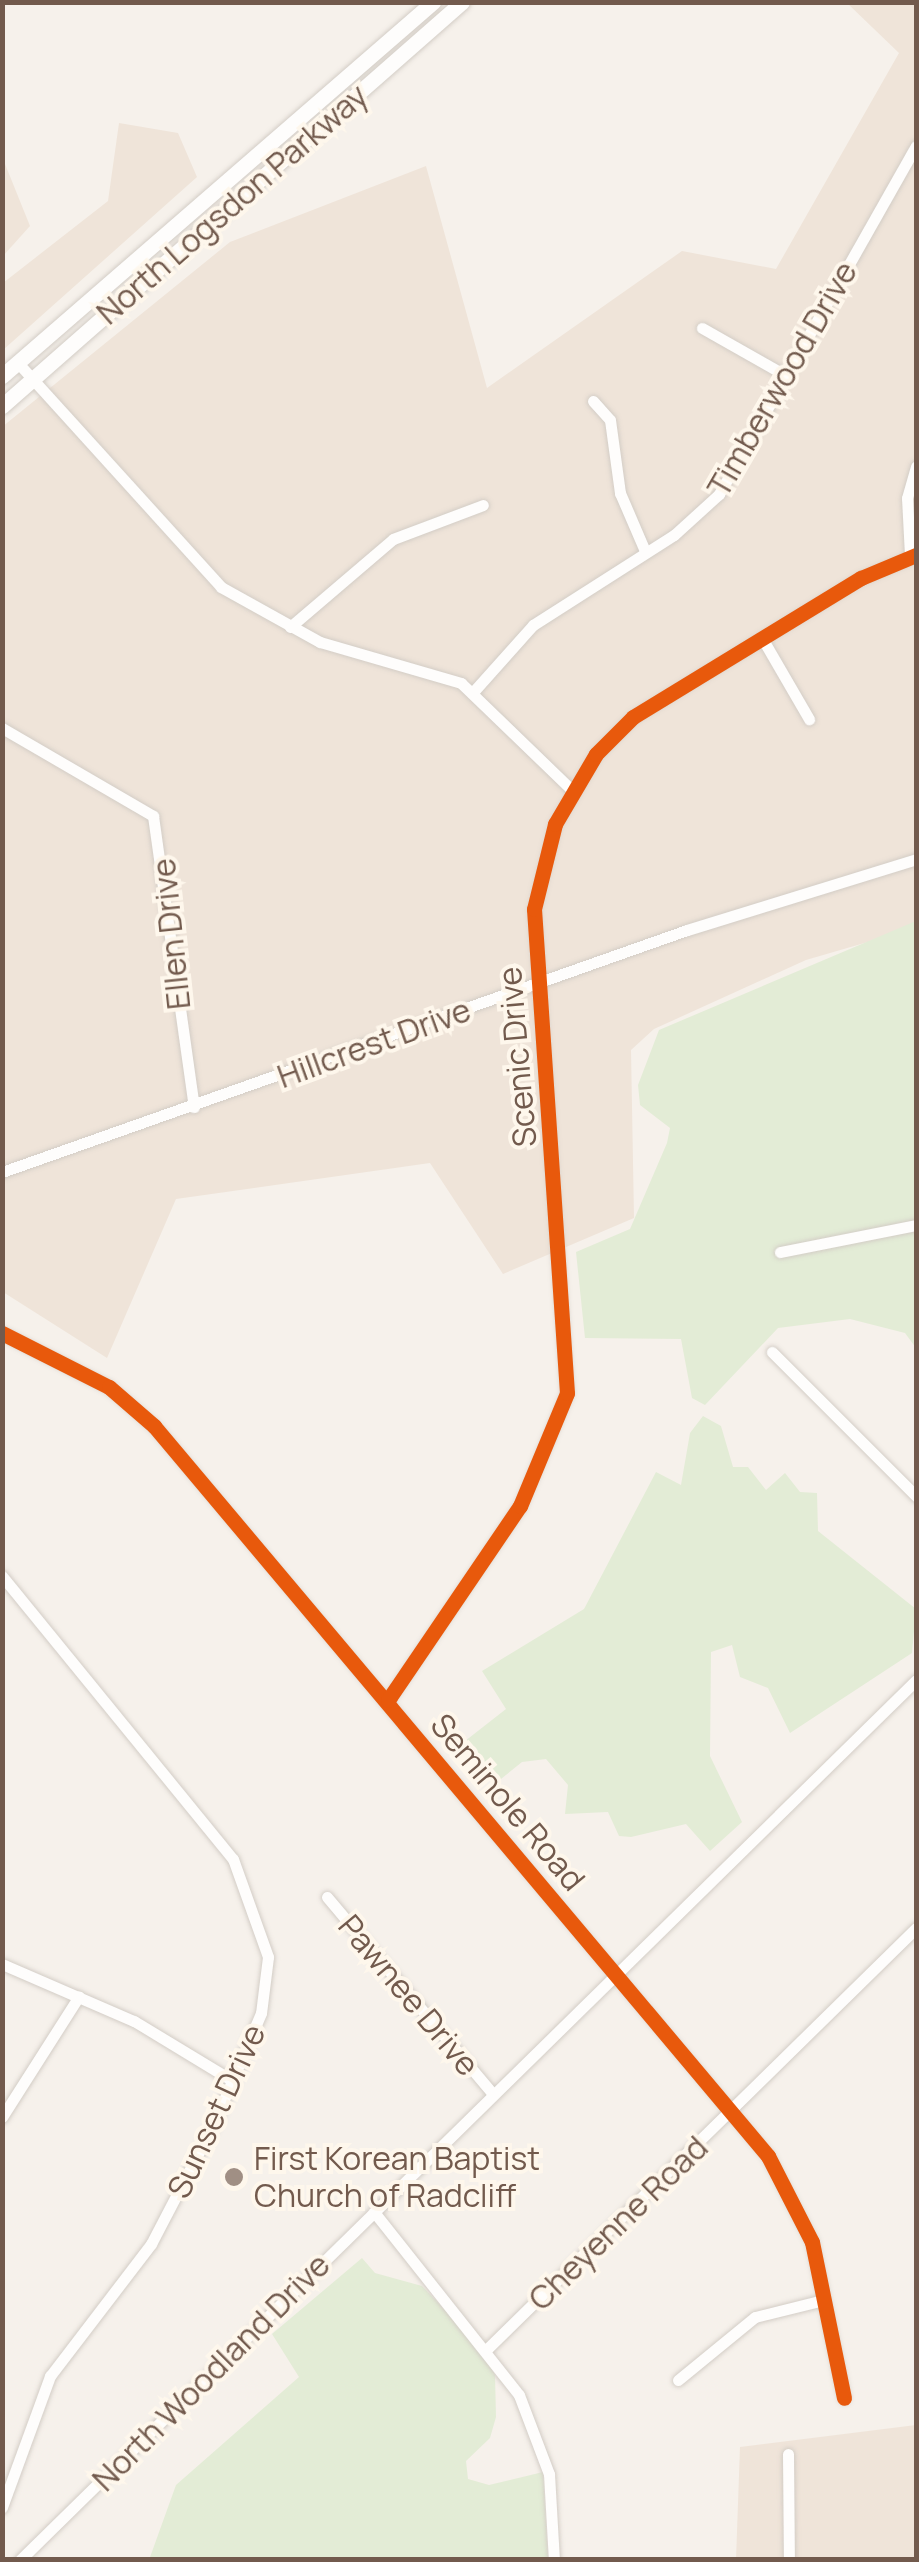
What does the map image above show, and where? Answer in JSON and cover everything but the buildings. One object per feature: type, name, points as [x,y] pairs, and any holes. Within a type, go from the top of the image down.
[{"type":"main road","name":"North Logsdon Parkway","points":[[2,376],[434,2]]},
{"type":"main road","name":"North Logsdon Parkway","points":[[2,406],[462,2]]},
{"type":"street","points":[[281,133],[296,149]]},
{"type":"street","name":"Timberwood Drive","points":[[474,691],[533,625],[646,551],[719,494],[916,146]]},
{"type":"street","points":[[702,328],[787,376]]},
{"type":"street","points":[[18,362],[208,576],[290,627],[474,691],[573,791]]},
{"type":"street","points":[[594,401],[610,420],[620,493],[646,551]]},
{"type":"street","points":[[913,555],[907,498],[916,466]]},
{"type":"street","points":[[290,627],[393,539],[483,505]]},
{"type":"street","name":"Scenic Drive","points":[[388,1700],[520,1506],[568,1393],[537,984],[536,880],[573,791],[619,728],[762,638],[913,555]]},
{"type":"street","points":[[762,638],[809,719]]},
{"type":"street","name":"Ellen Drive","points":[[2,728],[152,816],[194,1108]]},
{"type":"street","name":"Hillcrest Drive","points":[[2,1172],[194,1108],[537,984],[916,859]]},
{"type":"street","points":[[780,1252],[916,1225]]},
{"type":"street","name":"Seminole Road","points":[[2,1333],[141,1413],[388,1700],[731,2112],[798,2203],[824,2300],[844,2398]]},
{"type":"street","points":[[772,1352],[916,1496]]},
{"type":"street","name":"Sunset Drive","points":[[2,1576],[249,1886],[268,1976],[234,2080],[152,2244],[50,2376],[2,2507]]},
{"type":"street","name":"North Woodland Drive","points":[[20,2560],[492,2094],[617,1978],[916,1680]]},
{"type":"street","name":"Pawnee Drive","points":[[327,1896],[492,2094]]},
{"type":"street","name":"Cheyenne Road","points":[[488,2348],[916,1928]]},
{"type":"street","points":[[2,1964],[78,1996],[234,2080]]},
{"type":"street","points":[[2,2117],[78,1996]]},
{"type":"street","points":[[374,2212],[488,2348],[544,2458],[554,2560]]},
{"type":"street","points":[[678,2380],[755,2317],[824,2300]]},
{"type":"street","points":[[788,2454],[789,2560]]},
{"type":"shaded area","points":[[847,3],[916,3],[916,928],[806,960],[654,1029],[631,1050],[634,1218],[503,1274],[430,1163],[176,1199],[107,1358],[3,1292],[2,427],[230,242],[426,166],[487,388],[682,251],[776,269],[899,53]]},
{"type":"shaded area","points":[[119,123],[178,133],[197,177],[3,350],[3,283],[108,201]]},
{"type":"shaded area","points":[[3,159],[30,226],[2,256]]},
{"type":"shaded area","points":[[916,2425],[915,2559],[736,2560],[740,2447]]},
{"type":"green space","points":[[916,921],[916,1348],[905,1333],[850,1319],[778,1328],[705,1405],[692,1398],[681,1339],[585,1338],[576,1252],[630,1229],[667,1143],[670,1128],[640,1105],[638,1085],[659,1030]]},
{"type":"green space","points":[[703,1416],[721,1426],[733,1467],[748,1467],[766,1490],[785,1473],[800,1492],[817,1493],[818,1531],[916,1609],[912,1653],[790,1733],[768,1688],[740,1677],[732,1645],[711,1652],[710,1756],[742,1822],[710,1851],[686,1824],[631,1837],[619,1836],[608,1812],[565,1814],[568,1785],[546,1759],[522,1762],[496,1783],[471,1772],[460,1745],[506,1709],[482,1671],[584,1609],[656,1472],[681,1485],[690,1433]]},
{"type":"green space","points":[[362,2258],[375,2273],[422,2286],[481,2348],[495,2375],[496,2417],[490,2438],[466,2461],[468,2479],[489,2485],[543,2472],[548,2559],[149,2560],[176,2485],[299,2377],[272,2334]]},
{"type":"cycle path","points":[[388,1700],[520,1506],[567,1393],[534,909],[555,824],[596,754],[633,717],[861,578],[916,555]]},
{"type":"cycle path","points":[[2,1333],[109,1387],[154,1426],[768,2156],[812,2242],[844,2398]]},
{"type":"place","name":"First Korean Baptist Church of Radcliff","points":[[234,2177]]}]
